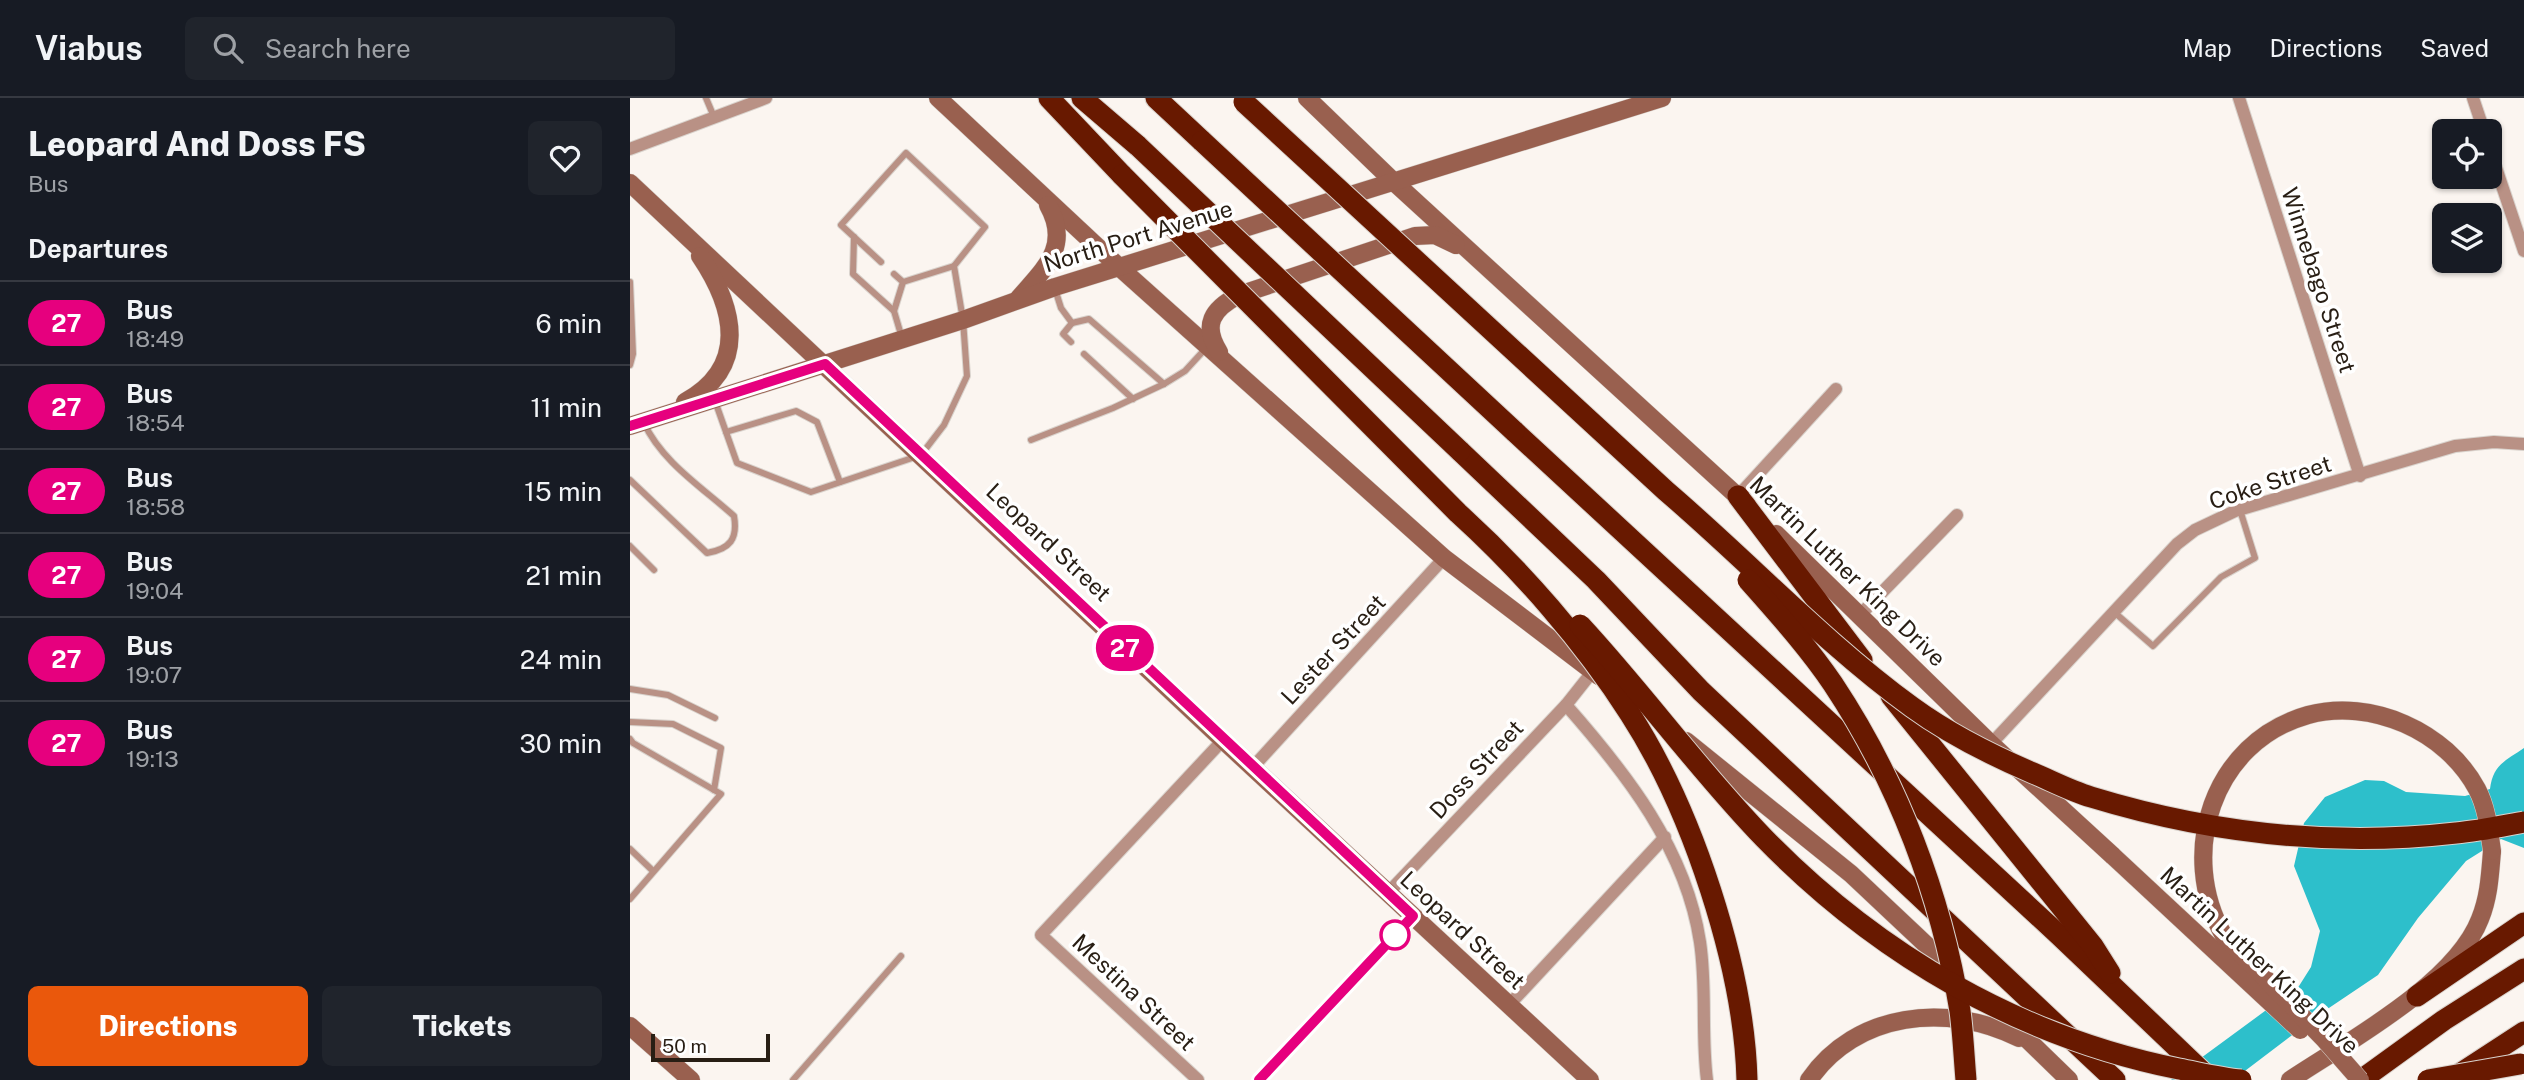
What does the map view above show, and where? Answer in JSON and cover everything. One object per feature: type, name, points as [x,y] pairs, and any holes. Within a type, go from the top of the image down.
[{"type":"highway","points":[[1049,98],[1198,254],[1458,513],[1558,601],[1763,837],[1813,885],[1863,927],[1934,975],[2026,1022],[2134,1060],[2241,1080]]},
{"type":"highway","points":[[1082,98],[1138,146],[1596,580],[1701,691],[2115,1080]]},
{"type":"highway","points":[[1156,98],[2059,935],[2211,1080]]},
{"type":"highway","points":[[1241,99],[1831,641],[1913,708],[1990,754],[2088,797],[2174,819],[2236,830],[2309,838],[2379,838],[2457,833],[2524,822]]},
{"type":"highway","points":[[1666,491],[1746,577],[1808,651],[1863,734],[1898,801],[1920,854],[1942,927],[1960,1012],[1966,1080]]},
{"type":"highway","points":[[1738,496],[1838,631],[2093,946],[2127,1002]]},
{"type":"highway","points":[[1502,553],[1594,661],[1631,716],[1669,787],[1704,872],[1728,953],[1741,1016],[1746,1080]]},
{"type":"highway","points":[[2417,996],[2524,923]]},
{"type":"highway","points":[[2361,1080],[2444,1020],[2524,969]]},
{"type":"highway","points":[[2450,1080],[2524,1032]]},
{"type":"highway","points":[[2428,1080],[2524,1063]]},
{"type":"main road","points":[[938,98],[1119,267],[1444,558],[1669,727],[1851,874],[2069,1080]]},
{"type":"main road","name":"Martin Luther King Drive","points":[[1307,98],[1394,182],[1738,496],[1991,744],[2354,1080]]},
{"type":"main road","name":"North Port Avenue","points":[[642,423],[963,320],[1055,287],[1662,98]]},
{"type":"main road","name":"Leopard Street","points":[[630,183],[1223,740],[1590,1080]]},
{"type":"main road","points":[[1019,299],[1044,270],[1055,249],[1058,234],[1055,218],[1043,196]]},
{"type":"main road","points":[[642,423],[689,400],[706,387],[721,371],[731,342],[724,305],[710,271],[697,252],[653,204]]},
{"type":"main road","points":[[1225,361],[1213,342],[1211,332],[1214,316],[1222,304],[1238,295],[1416,236],[1435,235],[1480,260]]},
{"type":"main road","points":[[2290,1080],[2417,996],[2453,961],[2480,921],[2489,891],[2492,851],[2488,823],[2477,790],[2444,747],[2419,730],[2364,712],[2329,710],[2305,716],[2270,732],[2242,756],[2223,780],[2205,830],[2203,853],[2206,896],[2214,919],[2224,936],[2325,1040],[2361,1080]]},
{"type":"main road","points":[[1809,1080],[1827,1057],[1854,1036],[1878,1026],[1909,1019],[1942,1017],[1983,1023],[2004,1030],[2042,1052]]},
{"type":"main road","points":[[630,1026],[691,1080]]},
{"type":"street","points":[[630,149],[766,98]]},
{"type":"street","name":"Winnebago Street","points":[[2239,98],[2360,476]]},
{"type":"street","points":[[2473,98],[2480,119]]},
{"type":"street","points":[[2502,186],[2524,251]]},
{"type":"street","points":[[1738,496],[1836,389]]},
{"type":"street","name":"Coke Street","points":[[1991,744],[2178,544],[2195,530],[2240,510],[2455,446],[2494,442],[2524,444]]},
{"type":"street","points":[[1859,616],[1957,515]]},
{"type":"street","name":"Lester Street","points":[[1253,767],[1444,558]]},
{"type":"street","name":"Doss Street","points":[[1388,893],[1566,705],[1593,671]]},
{"type":"street","points":[[1566,705],[1606,752],[1665,837],[1691,903],[1700,941],[1703,1052],[1707,1080]]},
{"type":"street","name":"Mestina Street","points":[[1198,1080],[1041,935],[1223,740]]},
{"type":"street","points":[[1509,1005],[1665,837]]},
{"type":"street","points":[[1259,1080],[1413,916]]},
{"type":"lane","points":[[706,98],[714,117]]},
{"type":"lane","points":[[881,262],[841,225],[906,153],[985,227],[954,266],[903,282]]},
{"type":"lane","points":[[854,237],[853,274],[894,311],[902,339]]},
{"type":"lane","points":[[714,399],[737,463],[811,492],[921,455],[944,425],[967,376],[963,320],[954,266]]},
{"type":"lane","points":[[894,274],[903,282]]},
{"type":"lane","points":[[630,282],[633,354],[630,365]]},
{"type":"lane","points":[[894,311],[903,282]]},
{"type":"lane","points":[[1055,287],[1061,308],[1072,323]]},
{"type":"lane","points":[[1071,342],[1063,334],[1072,323],[1090,318],[1164,384]]},
{"type":"lane","points":[[1031,440],[1164,384],[1185,372],[1208,346]]},
{"type":"lane","points":[[1084,354],[1133,399]]},
{"type":"lane","points":[[726,432],[796,411],[817,422],[840,482]]},
{"type":"lane","points":[[630,480],[707,553],[719,551],[730,544],[737,531],[734,516],[665,455],[642,423]]},
{"type":"lane","points":[[2114,612],[2153,646],[2221,577],[2255,558],[2240,510]]},
{"type":"lane","points":[[630,547],[654,570]]},
{"type":"lane","points":[[630,689],[668,695],[715,718]]},
{"type":"lane","points":[[630,722],[673,724],[721,748],[714,790]]},
{"type":"lane","points":[[631,742],[721,794],[631,896]]},
{"type":"lane","points":[[630,849],[653,871]]},
{"type":"lane","points":[[793,1080],[901,956]]},
{"type":"water","points":[[2524,748],[2524,848],[2501,839],[2466,861],[2418,918],[2378,975],[2320,1014],[2233,1080],[2171,1080],[2299,986],[2311,967],[2320,931],[2294,866],[2304,823],[2325,797],[2365,780],[2384,781],[2406,792],[2465,796],[2490,789],[2497,769]]},
{"type":"bus line","name":"27","points":[[630,426],[825,364],[1413,916],[1259,1080]]}]
